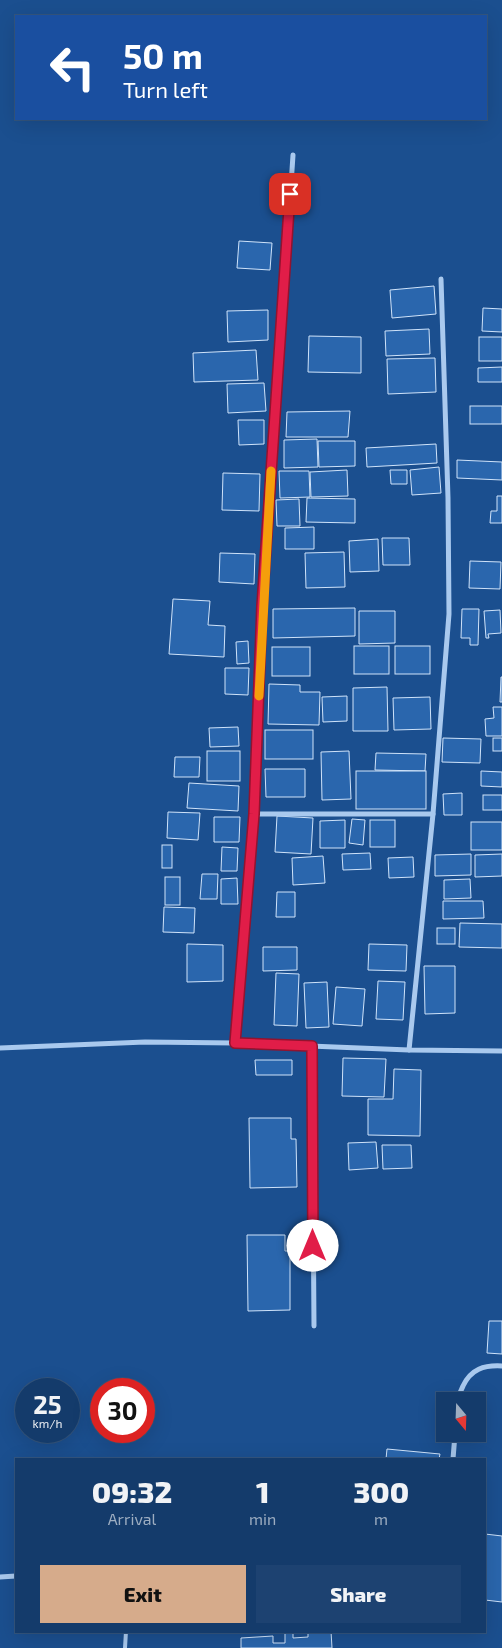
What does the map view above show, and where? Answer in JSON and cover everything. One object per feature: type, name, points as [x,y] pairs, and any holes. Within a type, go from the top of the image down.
[{"type":"street","points":[[235,1043],[254,814],[262,606],[293,155]]},
{"type":"street","points":[[409,1050],[433,814],[449,614],[448,498],[441,279]]},
{"type":"street","points":[[254,814],[433,814]]},
{"type":"street","points":[[0,1048],[146,1042],[502,1051]]},
{"type":"street","points":[[312,1046],[314,1326]]},
{"type":"street","points":[[460,1392],[467,1379],[477,1369],[489,1365],[502,1366]]},
{"type":"street","points":[[453,1458],[454,1442]]},
{"type":"street","points":[[0,1577],[15,1576]]},
{"type":"lane","points":[[124,1648],[126,1633]]},
{"type":"building","points":[[239,241],[272,243],[270,270],[237,268]]},
{"type":"building","points":[[434,286],[436,314],[392,318],[390,290]]},
{"type":"building","points":[[483,308],[502,309],[502,332],[482,331]]},
{"type":"building","points":[[268,310],[268,340],[228,342],[227,311]]},
{"type":"building","points":[[429,329],[430,354],[386,356],[385,331]]},
{"type":"building","points":[[309,336],[361,337],[361,373],[308,372]]},
{"type":"building","points":[[479,337],[502,337],[502,361],[479,361]]},
{"type":"building","points":[[256,350],[258,380],[194,382],[193,353]]},
{"type":"building","points":[[435,358],[436,392],[388,394],[387,359]]},
{"type":"building","points":[[502,367],[502,382],[478,382],[478,368]]},
{"type":"building","points":[[264,383],[266,411],[228,413],[227,384]]},
{"type":"building","points":[[470,406],[502,406],[502,424],[470,424]]},
{"type":"building","points":[[350,411],[348,437],[286,437],[287,412]]},
{"type":"building","points":[[238,420],[264,420],[264,444],[239,445]]},
{"type":"building","points":[[317,439],[318,467],[284,468],[284,440]]},
{"type":"building","points":[[318,441],[355,441],[355,466],[319,467]]},
{"type":"building","points":[[436,444],[437,463],[367,467],[366,448]]},
{"type":"building","points":[[457,460],[502,462],[502,480],[457,478]]},
{"type":"building","points":[[439,467],[441,493],[412,495],[410,470]]},
{"type":"building","points":[[347,470],[348,496],[311,497],[310,472]]},
{"type":"building","points":[[390,470],[407,470],[407,484],[391,484]]},
{"type":"building","points":[[279,471],[309,471],[310,497],[280,498]]},
{"type":"building","points":[[223,473],[260,474],[259,511],[222,510]]},
{"type":"building","points":[[497,496],[502,496],[502,523],[490,523],[491,511],[497,511]]},
{"type":"building","points":[[307,498],[355,499],[355,523],[306,522]]},
{"type":"building","points":[[299,499],[300,526],[277,526],[276,500]]},
{"type":"building","points":[[314,527],[314,549],[285,549],[285,528]]},
{"type":"building","points":[[382,538],[409,538],[410,565],[383,565]]},
{"type":"building","points":[[378,539],[379,571],[350,572],[349,541]]},
{"type":"building","points":[[344,552],[345,587],[306,588],[305,553]]},
{"type":"building","points":[[220,553],[255,554],[254,584],[219,582]]},
{"type":"building","points":[[470,561],[501,562],[500,589],[469,588]]},
{"type":"building","points":[[173,599],[210,601],[208,625],[225,626],[224,657],[169,654]]},
{"type":"building","points":[[355,608],[355,636],[273,638],[273,609]]},
{"type":"building","points":[[462,609],[479,609],[478,645],[470,645],[470,638],[461,638]]},
{"type":"building","points":[[500,610],[501,633],[488,634],[489,638],[486,638],[484,611]]},
{"type":"building","points":[[359,611],[395,611],[395,643],[359,644]]},
{"type":"building","points":[[248,641],[249,663],[237,664],[236,642]]},
{"type":"building","points":[[354,646],[389,646],[389,674],[354,674]]},
{"type":"building","points":[[395,646],[430,646],[430,674],[395,674]]},
{"type":"building","points":[[272,647],[310,647],[310,676],[272,676]]},
{"type":"building","points":[[225,668],[249,668],[248,695],[225,694]]},
{"type":"building","points":[[501,677],[502,702],[500,702]]},
{"type":"building","points":[[269,684],[300,685],[300,692],[320,692],[319,725],[268,724]]},
{"type":"building","points":[[387,687],[388,731],[353,731],[353,688]]},
{"type":"building","points":[[347,696],[347,721],[323,722],[322,697]]},
{"type":"building","points":[[430,697],[431,729],[394,730],[393,698]]},
{"type":"building","points":[[493,707],[502,707],[502,736],[486,736],[485,719],[494,718]]},
{"type":"building","points":[[238,727],[239,746],[210,747],[209,728]]},
{"type":"building","points":[[265,730],[313,730],[313,759],[265,759]]},
{"type":"building","points":[[443,738],[481,739],[480,763],[442,762]]},
{"type":"building","points":[[493,738],[502,738],[502,751],[493,751]]},
{"type":"building","points":[[207,751],[240,751],[240,781],[207,781]]},
{"type":"building","points":[[349,751],[351,799],[322,800],[321,752]]},
{"type":"building","points":[[376,753],[426,754],[425,771],[375,770]]},
{"type":"building","points":[[175,757],[200,757],[199,777],[174,777]]},
{"type":"building","points":[[265,769],[305,769],[305,797],[266,797]]},
{"type":"building","points":[[356,771],[426,771],[426,809],[356,809]]},
{"type":"building","points":[[481,771],[502,772],[502,787],[481,786]]},
{"type":"building","points":[[189,783],[239,786],[238,811],[187,808]]},
{"type":"building","points":[[462,793],[462,815],[444,815],[443,794]]},
{"type":"building","points":[[483,795],[502,795],[502,810],[483,810]]},
{"type":"building","points":[[168,812],[200,813],[198,840],[167,838]]},
{"type":"building","points":[[277,816],[313,818],[311,854],[275,852]]},
{"type":"building","points":[[214,817],[240,817],[239,842],[214,842]]},
{"type":"building","points":[[352,819],[365,820],[363,845],[349,843]]},
{"type":"building","points":[[345,820],[345,848],[320,848],[320,821]]},
{"type":"building","points":[[370,820],[395,820],[395,847],[370,847]]},
{"type":"building","points":[[471,822],[502,822],[502,850],[471,850]]},
{"type":"building","points":[[162,845],[172,845],[172,868],[162,868]]},
{"type":"building","points":[[222,847],[238,848],[237,871],[221,871]]},
{"type":"building","points":[[370,853],[371,869],[343,870],[342,854]]},
{"type":"building","points":[[471,854],[471,875],[435,876],[435,855]]},
{"type":"building","points":[[502,854],[502,876],[475,877],[475,855]]},
{"type":"building","points":[[323,856],[325,883],[293,885],[292,858]]},
{"type":"building","points":[[413,857],[414,877],[389,878],[388,858]]},
{"type":"building","points":[[202,874],[218,874],[217,899],[200,899]]},
{"type":"building","points":[[165,877],[180,877],[180,905],[165,905]]},
{"type":"building","points":[[237,878],[238,904],[221,904],[221,879]]},
{"type":"building","points":[[470,879],[471,898],[444,899],[444,880]]},
{"type":"building","points":[[277,892],[295,892],[295,917],[276,917]]},
{"type":"building","points":[[443,901],[483,901],[484,918],[443,919]]},
{"type":"building","points":[[164,907],[195,908],[194,933],[163,932]]},
{"type":"building","points":[[460,923],[502,924],[502,948],[459,947]]},
{"type":"building","points":[[437,928],[455,928],[455,944],[437,944]]},
{"type":"building","points":[[187,944],[223,945],[223,981],[187,982]]},
{"type":"building","points":[[369,944],[407,945],[406,971],[368,970]]},
{"type":"building","points":[[263,947],[297,947],[297,970],[263,971]]},
{"type":"building","points":[[424,966],[455,966],[455,1013],[425,1014]]},
{"type":"building","points":[[276,973],[299,974],[297,1026],[274,1025]]},
{"type":"building","points":[[378,981],[405,982],[403,1020],[376,1019]]},
{"type":"building","points":[[327,982],[329,1027],[306,1028],[304,983]]},
{"type":"building","points":[[336,987],[365,989],[362,1026],[333,1024]]},
{"type":"building","points":[[343,1058],[386,1059],[384,1097],[342,1096]]},
{"type":"building","points":[[255,1060],[292,1060],[292,1075],[256,1075]]},
{"type":"building","points":[[394,1069],[421,1070],[420,1136],[368,1135],[368,1099],[393,1099]]},
{"type":"building","points":[[249,1118],[291,1118],[291,1139],[296,1139],[297,1187],[250,1188]]},
{"type":"building","points":[[376,1142],[378,1168],[349,1170],[348,1143]]},
{"type":"building","points":[[382,1145],[411,1145],[412,1168],[383,1169]]},
{"type":"building","points":[[247,1235],[285,1235],[285,1251],[290,1251],[290,1310],[248,1311]]},
{"type":"building","points":[[489,1321],[502,1321],[502,1354],[487,1353]]},
{"type":"building","points":[[387,1449],[440,1454],[439,1458],[386,1458]]},
{"type":"building","points":[[486,1534],[502,1536],[502,1602],[486,1600]]},
{"type":"building","points":[[285,1633],[293,1633],[293,1638],[308,1637],[308,1633],[331,1633],[332,1648],[241,1648],[241,1638],[273,1636],[273,1643],[285,1643]]},
{"type":"slow traffic","points":[[259,696],[262,606],[271,471]]},
{"type":"route","points":[[290,194],[262,606],[254,814],[235,1043],[312,1046],[313,1246]]}]
